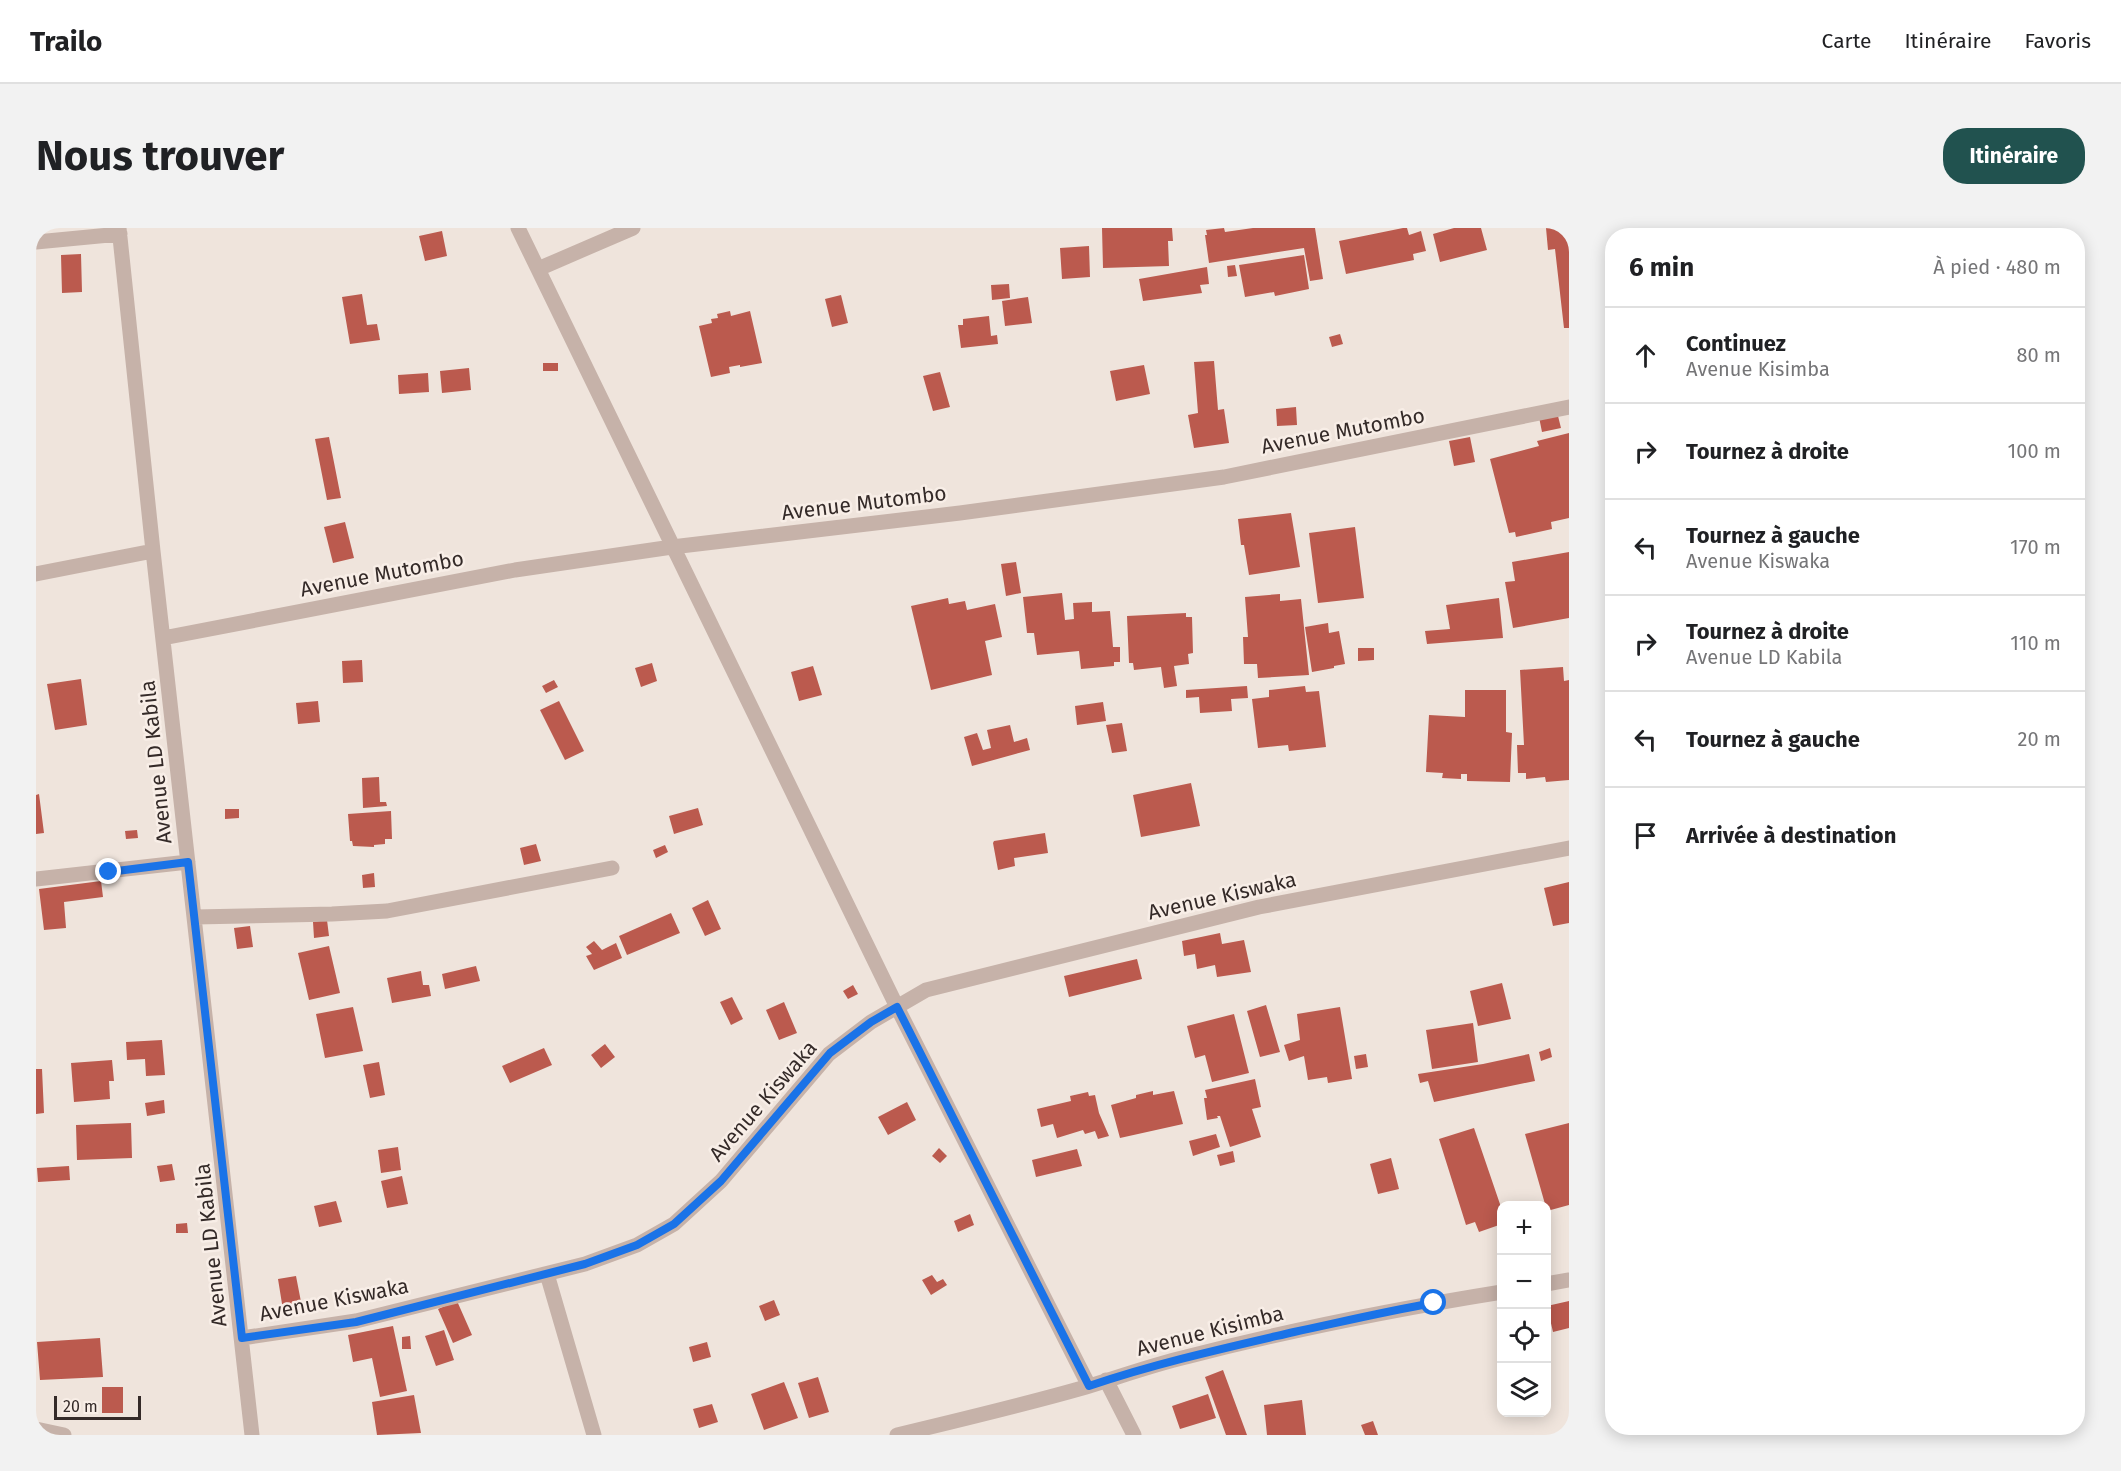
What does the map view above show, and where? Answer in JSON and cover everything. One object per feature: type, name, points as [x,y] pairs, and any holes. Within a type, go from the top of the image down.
[{"type":"street","points":[[518,228],[897,1007],[1089,1386]]},
{"type":"street","points":[[538,268],[633,228]]},
{"type":"street","points":[[36,242],[119,231]]},
{"type":"street","name":"Avenue LD Kabila","points":[[119,231],[252,1435]]},
{"type":"street","name":"Avenue Mutombo","points":[[163,638],[515,570],[672,547],[960,513],[1224,477],[1569,407]]},
{"type":"street","points":[[36,574],[153,551]]},
{"type":"street","name":"Avenue Kiswaka","points":[[242,1338],[356,1322],[585,1264],[637,1245],[674,1224],[721,1181],[830,1053],[871,1022],[926,990],[1259,907],[1569,848]]},
{"type":"street","points":[[36,879],[188,862]]},
{"type":"street","points":[[195,917],[332,915],[387,911],[612,868]]},
{"type":"street","points":[[547,1274],[594,1435]]},
{"type":"street","points":[[1551,1283],[1569,1280]]},
{"type":"street","name":"Avenue Kisimba","points":[[897,1435],[1004,1410],[1186,1357],[1384,1311],[1497,1293]]},
{"type":"street","points":[[1107,1380],[1134,1435]]},
{"type":"street","points":[[36,1429],[64,1435]]},
{"type":"building","points":[[1102,228],[1172,228],[1173,241],[1168,241],[1169,266],[1103,268]]},
{"type":"building","points":[[1224,228],[1225,232],[1253,228],[1315,228],[1323,279],[1310,281],[1304,248],[1209,263],[1206,230]]},
{"type":"building","points":[[1407,228],[1409,235],[1421,231],[1426,251],[1413,254],[1414,260],[1346,274],[1339,241]]},
{"type":"building","points":[[1454,228],[1481,228],[1487,250],[1440,262],[1433,234]]},
{"type":"building","points":[[1546,228],[1569,228],[1569,328],[1564,328],[1555,249],[1548,250]]},
{"type":"building","points":[[442,231],[447,256],[425,261],[419,236]]},
{"type":"building","points":[[1089,246],[1090,277],[1062,279],[1060,248]]},
{"type":"building","points":[[81,254],[82,292],[62,293],[61,255]]},
{"type":"building","points":[[1304,255],[1309,289],[1275,296],[1274,292],[1245,297],[1239,265]]},
{"type":"building","points":[[1235,265],[1237,276],[1228,277],[1227,266]]},
{"type":"building","points":[[1207,267],[1209,284],[1200,285],[1202,293],[1143,301],[1139,279]]},
{"type":"building","points":[[1009,284],[1010,298],[992,300],[991,285]]},
{"type":"building","points":[[362,294],[367,325],[377,324],[380,340],[350,344],[342,297]]},
{"type":"building","points":[[841,295],[848,323],[832,327],[825,299]]},
{"type":"building","points":[[1028,297],[1032,323],[1005,326],[1002,301]]},
{"type":"building","points":[[730,311],[731,316],[750,311],[762,363],[729,367],[730,373],[711,377],[699,326],[712,323],[711,319],[718,318],[717,314]]},
{"type":"building","points":[[989,316],[991,336],[997,335],[998,344],[961,348],[958,325],[963,325],[963,319]]},
{"type":"building","points":[[1340,334],[1343,344],[1332,347],[1329,337]]},
{"type":"building","points":[[1214,361],[1218,410],[1224,409],[1229,443],[1194,448],[1188,415],[1198,413],[1194,362]]},
{"type":"building","points":[[543,363],[558,363],[558,371],[543,371]]},
{"type":"building","points":[[1144,365],[1150,394],[1116,401],[1110,371]]},
{"type":"building","points":[[469,368],[471,390],[442,393],[440,371]]},
{"type":"building","points":[[940,372],[950,407],[933,411],[923,376]]},
{"type":"building","points":[[428,373],[429,392],[399,394],[398,375]]},
{"type":"building","points":[[1296,407],[1297,425],[1277,426],[1276,409]]},
{"type":"building","points":[[1557,412],[1561,428],[1542,432],[1539,417]]},
{"type":"building","points":[[1569,433],[1569,518],[1551,522],[1552,529],[1516,537],[1515,532],[1509,533],[1490,459],[1539,446],[1537,441]]},
{"type":"building","points":[[329,437],[341,498],[327,500],[315,439]]},
{"type":"building","points":[[1470,437],[1475,462],[1454,466],[1449,441]]},
{"type":"building","points":[[1291,513],[1300,567],[1249,575],[1244,545],[1241,545],[1238,519]]},
{"type":"building","points":[[345,522],[354,558],[333,563],[324,527]]},
{"type":"building","points":[[1355,527],[1364,598],[1318,603],[1309,533]]},
{"type":"building","points":[[1569,552],[1569,618],[1513,628],[1505,582],[1515,581],[1512,562]]},
{"type":"building","points":[[1016,562],[1021,593],[1006,596],[1001,564]]},
{"type":"building","points":[[1062,593],[1065,620],[1074,619],[1073,603],[1092,602],[1092,612],[1110,611],[1113,647],[1120,647],[1120,662],[1114,662],[1114,666],[1081,669],[1079,651],[1037,655],[1034,633],[1027,633],[1023,597]]},
{"type":"building","points":[[1280,594],[1280,601],[1301,599],[1309,675],[1258,678],[1257,664],[1244,664],[1243,637],[1248,637],[1245,597]]},
{"type":"building","points":[[948,598],[949,604],[965,601],[967,610],[995,604],[1002,637],[985,641],[992,675],[931,690],[911,606]]},
{"type":"building","points":[[1499,598],[1503,638],[1427,644],[1425,631],[1450,629],[1446,605]]},
{"type":"building","points":[[1186,613],[1186,617],[1192,617],[1193,653],[1188,654],[1189,664],[1174,666],[1177,686],[1164,688],[1161,667],[1134,670],[1133,663],[1129,663],[1127,616]]},
{"type":"building","points":[[1328,623],[1329,633],[1339,631],[1345,664],[1312,672],[1305,627]]},
{"type":"building","points":[[1358,648],[1374,648],[1374,660],[1358,661]]},
{"type":"building","points":[[362,660],[363,682],[343,683],[342,661]]},
{"type":"building","points":[[652,663],[657,681],[641,687],[635,668]]},
{"type":"building","points":[[813,666],[822,695],[799,701],[791,672]]},
{"type":"building","points":[[1563,667],[1564,681],[1569,680],[1569,780],[1546,782],[1545,777],[1526,779],[1526,773],[1518,773],[1517,745],[1524,745],[1520,670]]},
{"type":"building","points":[[81,679],[87,725],[55,730],[47,684]]},
{"type":"building","points":[[554,680],[558,687],[546,693],[542,686]]},
{"type":"building","points":[[1247,686],[1248,698],[1231,699],[1232,711],[1200,713],[1199,697],[1186,698],[1186,690]]},
{"type":"building","points":[[1305,686],[1306,692],[1319,691],[1326,747],[1289,751],[1288,745],[1258,748],[1252,699],[1269,697],[1269,690]]},
{"type":"building","points":[[1465,690],[1506,690],[1506,732],[1512,733],[1510,782],[1467,781],[1467,774],[1461,774],[1461,779],[1442,778],[1443,773],[1426,772],[1429,715],[1465,717]]},
{"type":"building","points":[[318,701],[320,722],[298,724],[296,703]]},
{"type":"building","points":[[559,701],[584,751],[565,760],[540,710]]},
{"type":"building","points":[[1103,702],[1106,721],[1077,725],[1075,706]]},
{"type":"building","points":[[1122,723],[1127,751],[1112,753],[1106,725]]},
{"type":"building","points":[[1010,725],[1014,742],[1027,738],[1030,750],[972,766],[964,737],[977,733],[983,750],[991,748],[987,730]]},
{"type":"building","points":[[379,777],[380,802],[386,802],[387,806],[363,808],[362,778]]},
{"type":"building","points":[[1191,783],[1200,826],[1141,837],[1133,795]]},
{"type":"building","points":[[39,794],[44,833],[36,834],[36,795]]},
{"type":"building","points":[[698,808],[703,825],[674,834],[669,816]]},
{"type":"building","points":[[225,809],[239,809],[239,818],[225,819]]},
{"type":"building","points":[[391,811],[392,839],[385,839],[385,844],[374,845],[374,847],[353,846],[350,841],[348,814]]},
{"type":"building","points":[[137,830],[138,838],[126,839],[125,831]]},
{"type":"building","points":[[1045,833],[1048,853],[1014,858],[1015,866],[998,870],[994,841]]},
{"type":"building","points":[[536,844],[541,861],[524,865],[520,848]]},
{"type":"building","points":[[665,845],[668,852],[656,858],[653,850]]},
{"type":"building","points":[[374,873],[375,887],[363,888],[362,875]]},
{"type":"building","points":[[101,881],[103,897],[64,902],[66,928],[44,930],[39,889]]},
{"type":"building","points":[[1569,882],[1569,923],[1553,926],[1544,888]]},
{"type":"building","points":[[708,900],[721,929],[705,936],[692,908]]},
{"type":"building","points":[[671,913],[680,933],[627,955],[619,936]]},
{"type":"building","points":[[327,920],[329,936],[314,938],[313,922]]},
{"type":"building","points":[[250,926],[253,947],[237,949],[234,928]]},
{"type":"building","points":[[1220,933],[1222,944],[1244,940],[1251,972],[1217,977],[1215,965],[1197,969],[1195,954],[1184,956],[1182,941]]},
{"type":"building","points":[[594,941],[602,950],[616,943],[622,958],[594,970],[586,956],[592,954],[586,947]]},
{"type":"building","points":[[329,946],[340,993],[309,1000],[298,953]]},
{"type":"building","points":[[1137,959],[1142,979],[1069,997],[1064,976]]},
{"type":"building","points":[[476,966],[480,981],[445,989],[442,974]]},
{"type":"building","points":[[421,971],[423,985],[429,985],[431,996],[392,1003],[387,978]]},
{"type":"building","points":[[1502,983],[1511,1019],[1478,1026],[1470,991]]},
{"type":"building","points":[[853,985],[858,994],[848,999],[843,991]]},
{"type":"building","points":[[732,997],[743,1019],[731,1025],[720,1002]]},
{"type":"building","points":[[784,1002],[797,1033],[779,1040],[766,1010]]},
{"type":"building","points":[[1266,1005],[1280,1052],[1260,1057],[1247,1011]]},
{"type":"building","points":[[353,1007],[363,1051],[325,1058],[316,1014]]},
{"type":"building","points":[[1340,1007],[1352,1079],[1328,1083],[1327,1077],[1308,1080],[1304,1056],[1289,1061],[1284,1045],[1300,1040],[1297,1014]]},
{"type":"building","points":[[1234,1014],[1249,1073],[1212,1082],[1205,1055],[1195,1058],[1187,1026]]},
{"type":"building","points":[[1473,1023],[1478,1062],[1432,1069],[1426,1030]]},
{"type":"building","points":[[162,1040],[165,1075],[146,1076],[145,1059],[127,1060],[126,1042]]},
{"type":"building","points":[[605,1044],[615,1057],[601,1068],[591,1055]]},
{"type":"building","points":[[544,1048],[552,1065],[510,1083],[502,1066]]},
{"type":"building","points":[[1550,1048],[1552,1057],[1541,1061],[1539,1052]]},
{"type":"building","points":[[1366,1054],[1368,1067],[1356,1069],[1354,1056]]},
{"type":"building","points":[[1529,1054],[1535,1081],[1434,1102],[1428,1081],[1420,1083],[1418,1074]]},
{"type":"building","points":[[112,1060],[114,1081],[109,1081],[110,1099],[74,1102],[71,1063]]},
{"type":"building","points":[[379,1062],[385,1095],[370,1098],[363,1065]]},
{"type":"building","points":[[36,1069],[42,1069],[44,1113],[36,1114]]},
{"type":"building","points":[[1255,1079],[1261,1107],[1252,1109],[1261,1137],[1230,1147],[1220,1116],[1207,1120],[1205,1090]]},
{"type":"building","points":[[1153,1091],[1153,1095],[1174,1091],[1183,1124],[1120,1138],[1111,1105]]},
{"type":"building","points":[[1088,1092],[1089,1096],[1095,1095],[1099,1113],[1109,1136],[1098,1139],[1095,1131],[1085,1134],[1083,1130],[1057,1138],[1053,1124],[1041,1127],[1037,1109],[1071,1101],[1070,1096]]},
{"type":"building","points":[[164,1100],[165,1113],[147,1116],[145,1103]]},
{"type":"building","points":[[907,1102],[916,1120],[888,1135],[878,1117]]},
{"type":"building","points":[[131,1123],[132,1158],[77,1160],[76,1125]]},
{"type":"building","points":[[1569,1123],[1569,1205],[1551,1210],[1551,1201],[1544,1201],[1525,1134]]},
{"type":"building","points":[[1474,1128],[1499,1201],[1497,1201],[1497,1226],[1479,1232],[1475,1222],[1466,1225],[1439,1139]]},
{"type":"building","points":[[1216,1134],[1220,1147],[1193,1156],[1189,1141]]},
{"type":"building","points":[[398,1147],[401,1170],[381,1173],[378,1150]]},
{"type":"building","points":[[939,1148],[947,1156],[940,1163],[932,1156]]},
{"type":"building","points":[[1077,1149],[1082,1166],[1036,1177],[1032,1160]]},
{"type":"building","points":[[1233,1151],[1235,1162],[1220,1166],[1217,1155]]},
{"type":"building","points":[[1391,1158],[1399,1189],[1378,1194],[1370,1164]]},
{"type":"building","points":[[172,1164],[175,1180],[160,1182],[157,1166]]},
{"type":"building","points":[[69,1166],[70,1180],[38,1182],[37,1168]]},
{"type":"building","points":[[402,1176],[408,1204],[387,1208],[381,1181]]},
{"type":"building","points":[[336,1201],[342,1222],[319,1227],[314,1206]]},
{"type":"building","points":[[970,1214],[974,1225],[958,1232],[954,1221]]},
{"type":"building","points":[[187,1223],[188,1233],[176,1233],[176,1224]]},
{"type":"building","points":[[932,1275],[937,1282],[943,1279],[947,1285],[931,1295],[922,1280]]},
{"type":"building","points":[[296,1276],[302,1307],[283,1310],[278,1279]]},
{"type":"building","points":[[774,1300],[780,1315],[765,1321],[759,1306]]},
{"type":"building","points":[[457,1301],[472,1335],[453,1343],[438,1309]]},
{"type":"building","points":[[1569,1301],[1569,1328],[1553,1332],[1551,1305]]},
{"type":"building","points":[[393,1326],[407,1391],[380,1397],[372,1358],[353,1362],[348,1335]]},
{"type":"building","points":[[444,1330],[454,1360],[436,1366],[425,1336]]},
{"type":"building","points":[[410,1336],[411,1349],[402,1349],[402,1337]]},
{"type":"building","points":[[100,1338],[103,1377],[40,1380],[37,1342]]},
{"type":"building","points":[[707,1342],[711,1357],[693,1362],[689,1347]]},
{"type":"building","points":[[1223,1370],[1247,1435],[1226,1435],[1205,1377]]},
{"type":"building","points":[[818,1377],[829,1412],[809,1418],[798,1383]]},
{"type":"building","points":[[784,1382],[798,1418],[764,1430],[751,1394]]},
{"type":"building","points":[[102,1387],[123,1387],[123,1413],[102,1413]]},
{"type":"building","points":[[1208,1394],[1216,1418],[1180,1429],[1172,1406]]},
{"type":"building","points":[[414,1395],[421,1433],[377,1435],[372,1402]]},
{"type":"building","points":[[1302,1400],[1306,1435],[1267,1435],[1264,1405]]},
{"type":"building","points":[[712,1404],[718,1422],[699,1428],[693,1409]]},
{"type":"building","points":[[1373,1421],[1378,1435],[1365,1435],[1361,1425]]},
{"type":"route","points":[[109,872],[188,862],[242,1338],[356,1322],[585,1264],[637,1245],[674,1224],[721,1181],[830,1053],[871,1022],[897,1007],[1089,1386],[1137,1370],[1238,1344],[1384,1311],[1434,1303]]}]
